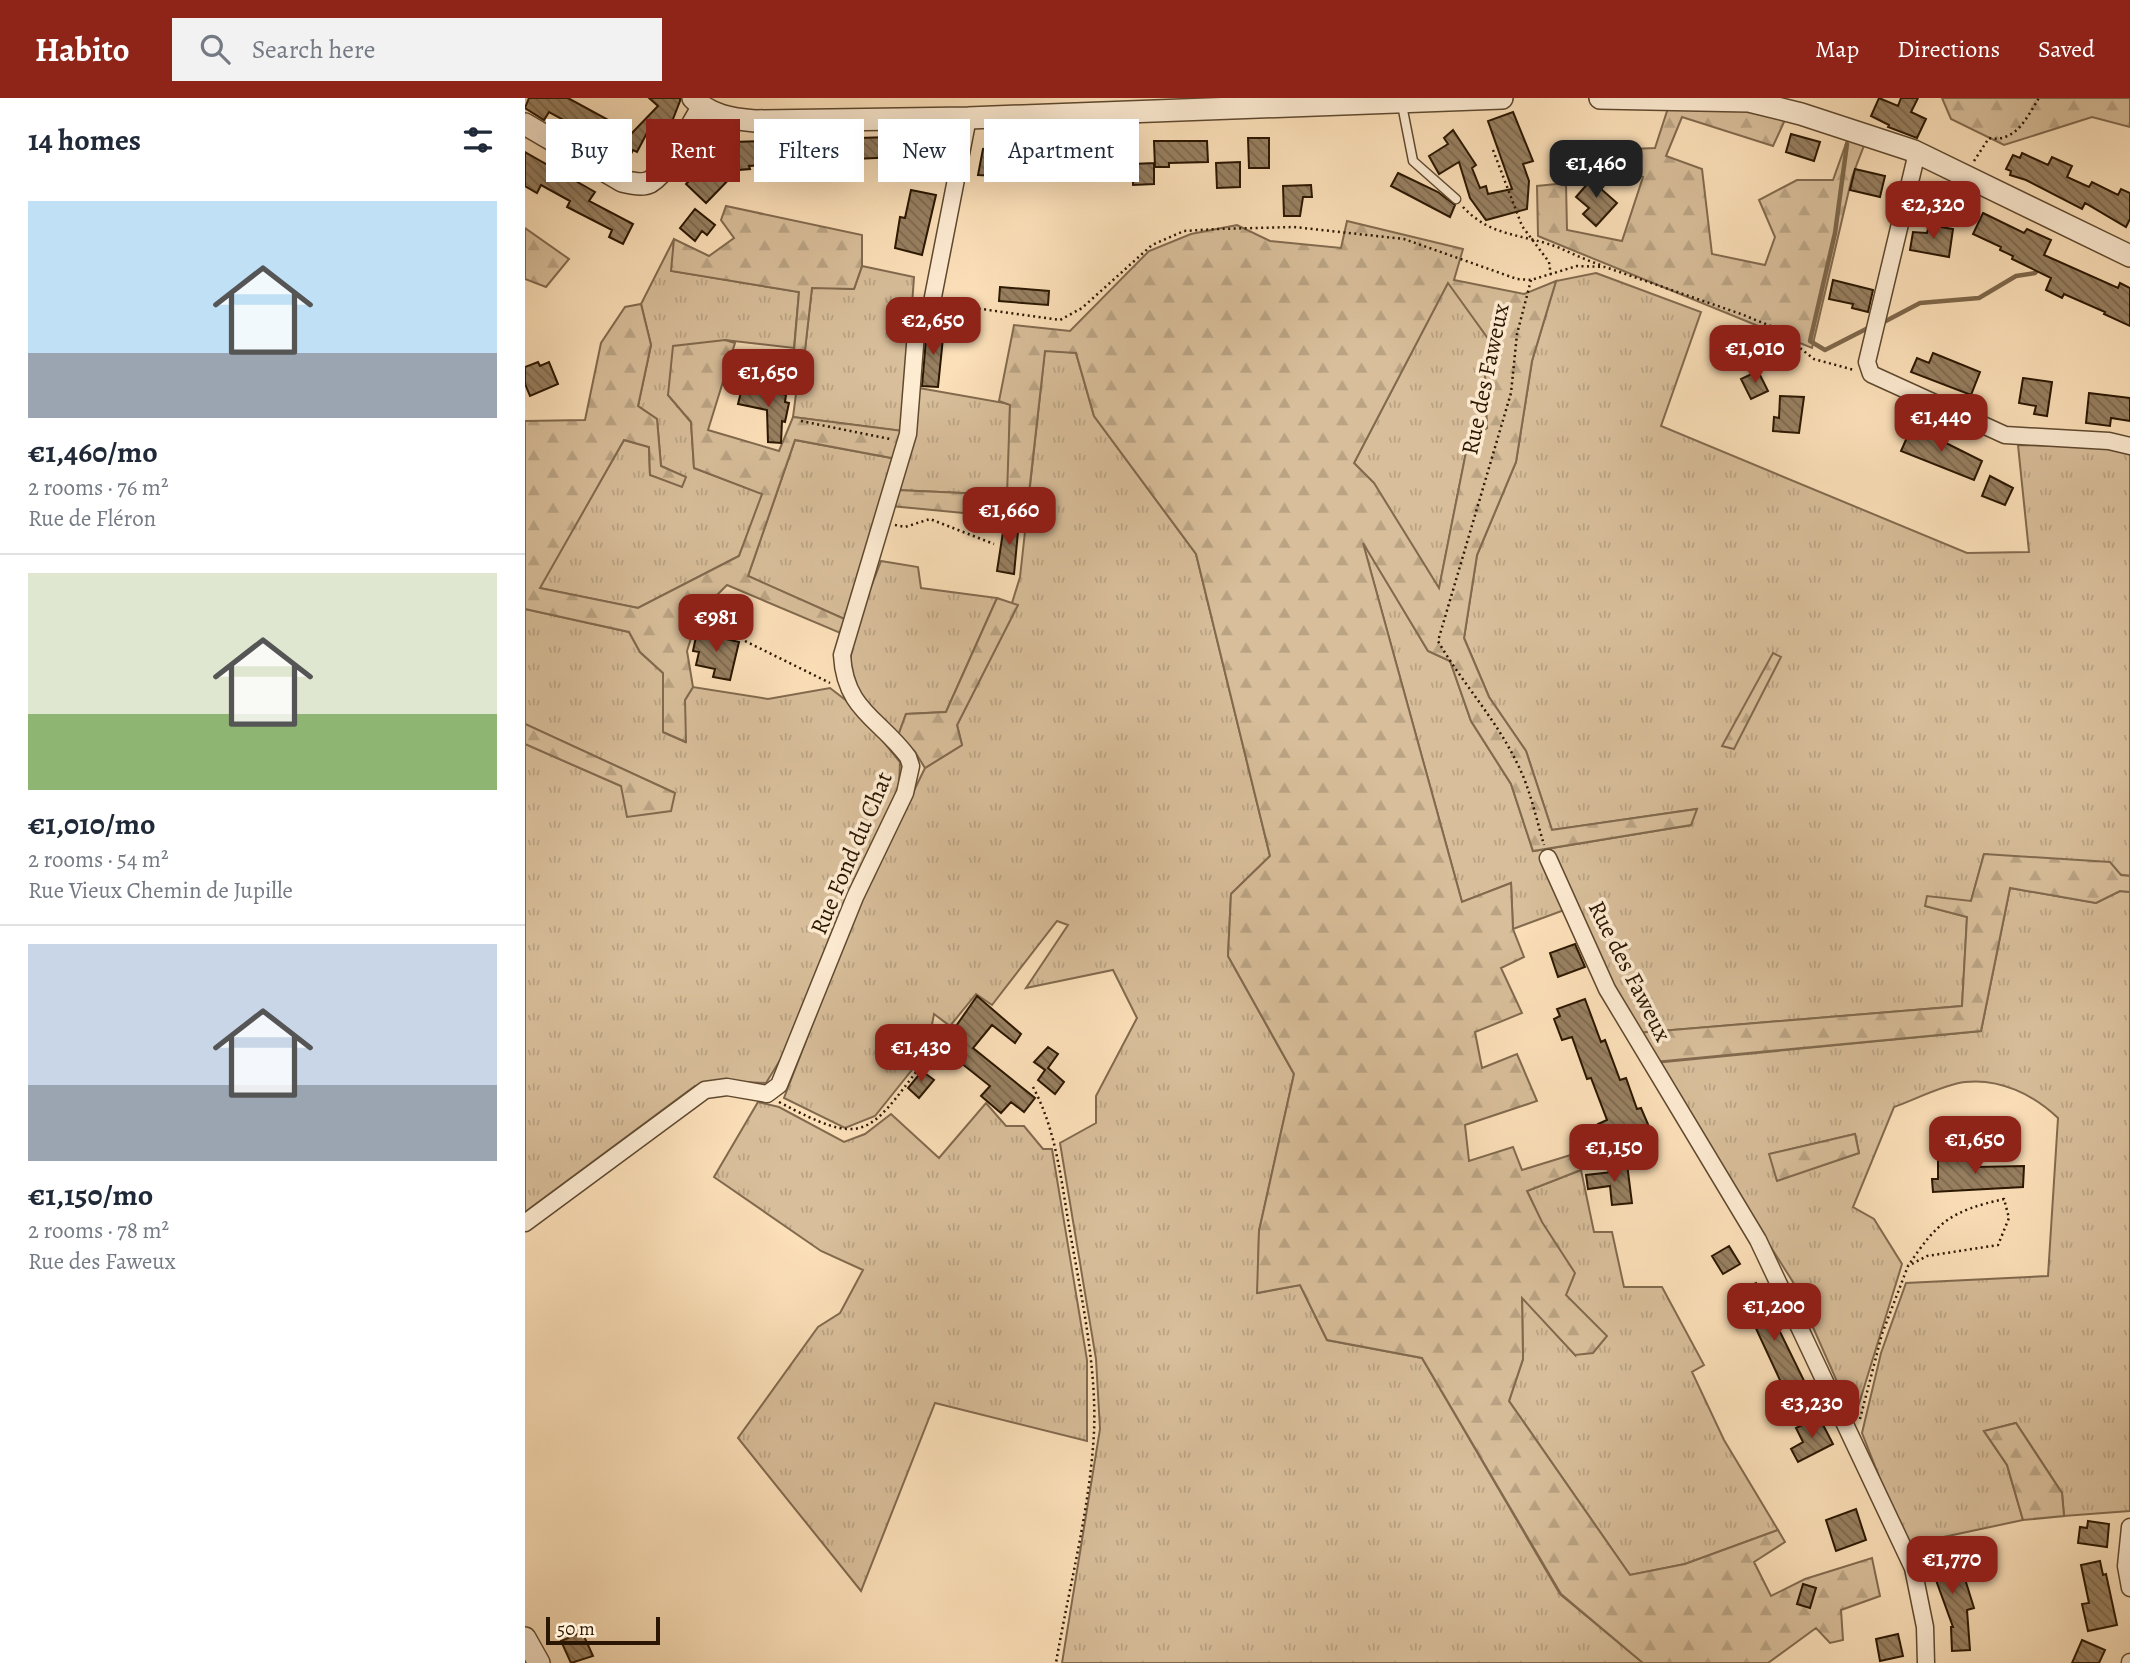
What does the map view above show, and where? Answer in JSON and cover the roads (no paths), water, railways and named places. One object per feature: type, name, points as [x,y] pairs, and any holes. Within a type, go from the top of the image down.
[{"type":"street","points":[[525,124],[622,181],[638,184],[650,182],[666,166],[699,101],[731,119],[755,121],[968,118],[1502,98]]},
{"type":"street","points":[[1600,98],[1749,102],[1801,114],[1914,151],[2130,256]]},
{"type":"street","name":"Rue Fond du Chat","points":[[525,1223],[705,1090],[727,1087],[767,1094],[779,1085],[855,897],[905,793],[910,775],[908,757],[863,713],[843,678],[842,655],[906,443],[917,320],[932,302],[968,118]]},
{"type":"street","points":[[1914,151],[1915,160],[1867,362],[1871,374],[2005,435],[2109,441],[2130,446]]},
{"type":"street","name":"Rue des Faweux","points":[[1548,858],[1607,989],[1758,1240],[1913,1568],[1925,1627],[1926,1663]]},
{"type":"street","points":[[2130,1527],[2126,1566],[2130,1588]]},
{"type":"street","points":[[525,1638],[539,1663]]},
{"type":"lane","points":[[1402,102],[1413,161],[1456,199]]},
{"type":"waterway","points":[[1847,144],[1835,233],[1810,341],[1825,350],[1870,327]]},
{"type":"waterway","points":[[1882,323],[1920,303],[1979,298],[2016,276],[2035,273],[2041,267]]}]
